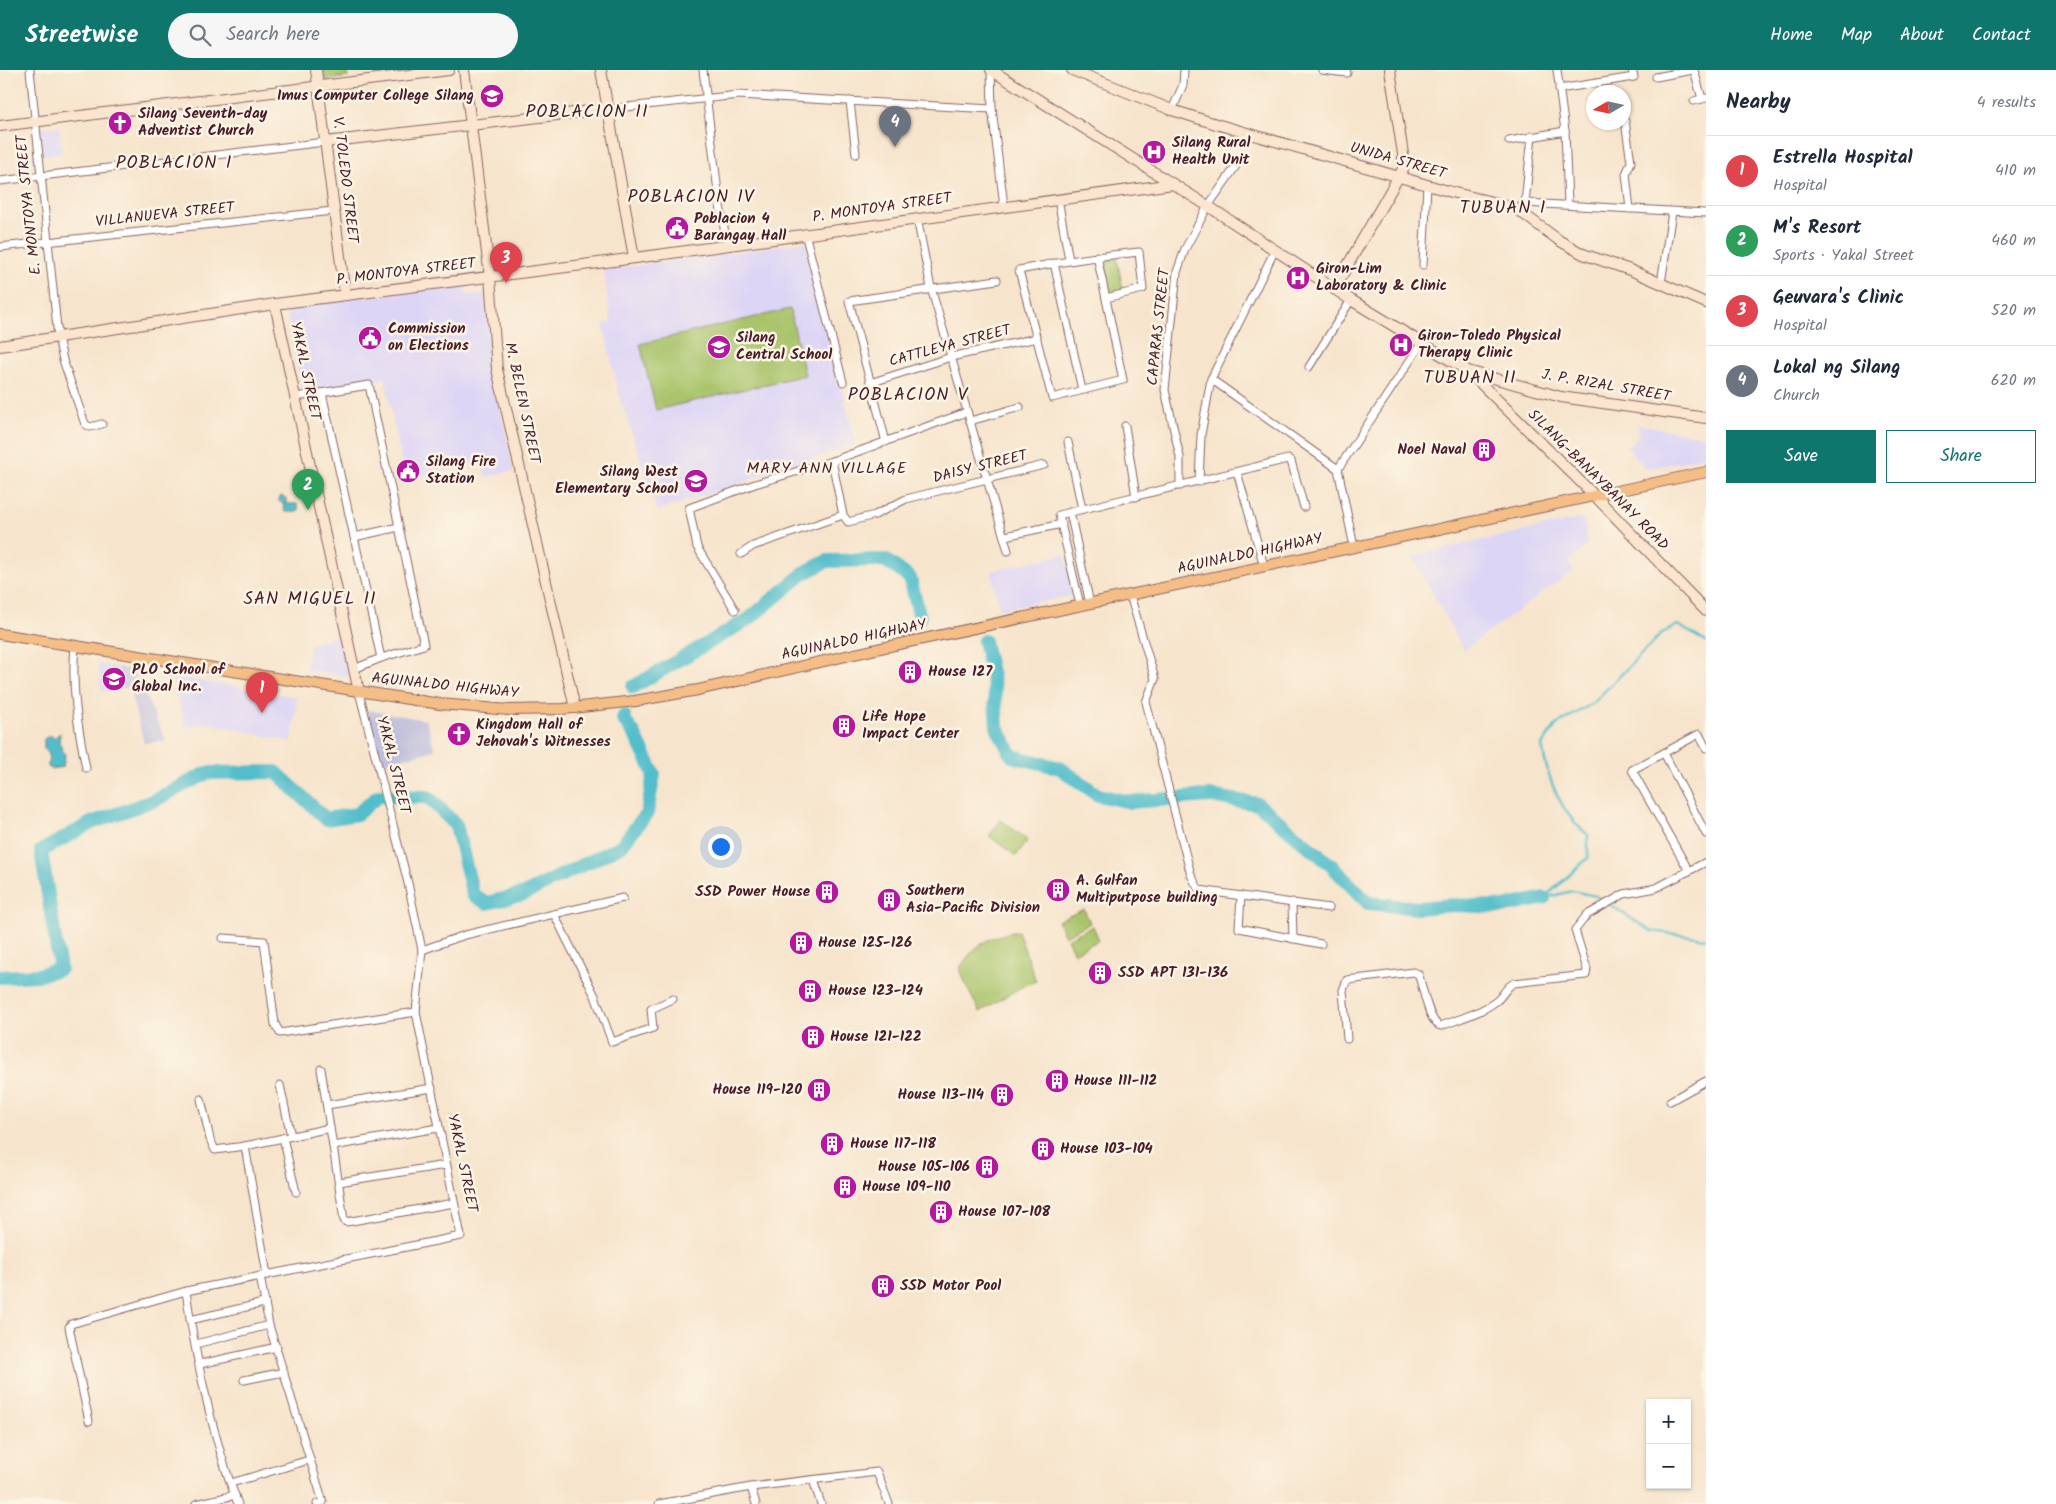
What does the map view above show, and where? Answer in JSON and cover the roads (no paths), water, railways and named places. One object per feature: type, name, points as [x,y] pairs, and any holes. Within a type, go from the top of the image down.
[{"type":"main road","name":"AGUINALDO HIGHWAY","points":[[0,634],[359,692],[472,707],[529,710],[575,708],[698,690],[1264,566],[1596,497],[1706,472]]},
{"type":"street","name":"E. MONTOYA STREET","points":[[30,70],[58,338],[63,360],[85,424],[90,427],[102,424]]},
{"type":"street","name":"V. TOLEDO STREET","points":[[316,70],[345,295]]},
{"type":"street","points":[[0,126],[449,70]]},
{"type":"street","name":"M. BELEN STREET","points":[[464,70],[490,277],[493,337],[501,390],[575,708]]},
{"type":"street","points":[[601,70],[634,258]]},
{"type":"street","points":[[703,70],[719,200],[727,244]]},
{"type":"street","points":[[991,70],[992,109],[1004,206]]},
{"type":"street","name":"J. P. RIZAL STREET","points":[[991,70],[1208,206],[1351,300],[1468,371],[1560,397],[1706,418]]},
{"type":"street","name":"UNIDA STREET","points":[[1072,70],[1172,110],[1276,142],[1400,177],[1521,206],[1560,241],[1583,254],[1706,302]]},
{"type":"street","points":[[1172,110],[1183,84],[1184,70]]},
{"type":"street","points":[[1322,70],[1347,71]]},
{"type":"street","points":[[1334,289],[1400,177],[1403,154],[1390,70]]},
{"type":"street","points":[[1557,70],[1565,131],[1568,204]]},
{"type":"street","points":[[1560,89],[1634,77],[1632,70]]},
{"type":"street","points":[[1656,77],[1663,73],[1694,70],[1704,99],[1694,101]]},
{"type":"street","points":[[0,181],[471,124],[739,95],[992,109]]},
{"type":"street","points":[[850,101],[856,154]]},
{"type":"street","points":[[1627,130],[1632,162],[1626,174],[1630,209]]},
{"type":"street","points":[[1509,142],[1565,131]]},
{"type":"street","points":[[1532,136],[1521,206],[1568,204],[1706,213]]},
{"type":"street","name":"CAPARAS STREET","points":[[1180,486],[1180,457],[1166,399],[1166,371],[1179,263],[1208,206],[1236,166]]},
{"type":"street","name":"P. MONTOYA STREET","points":[[0,346],[275,304],[634,258],[805,233],[1173,184]]},
{"type":"street","points":[[1423,265],[1427,184]]},
{"type":"street","points":[[1058,199],[1069,260]]},
{"type":"street","name":"VILLANUEVA STREET","points":[[0,247],[334,211]]},
{"type":"street","points":[[1661,283],[1672,212]]},
{"type":"street","points":[[918,218],[931,288],[1005,536],[1008,552]]},
{"type":"street","points":[[805,233],[843,382]]},
{"type":"street","points":[[1199,482],[1201,435],[1211,379],[1275,250]]},
{"type":"street","points":[[1097,256],[1123,380],[1052,398],[1019,270],[1069,260],[1097,256],[1139,252],[1144,289],[1106,298]]},
{"type":"street","points":[[1054,263],[1082,390]]},
{"type":"street","points":[[886,442],[849,301],[997,280]]},
{"type":"street","points":[[1309,367],[1351,300]]},
{"type":"street","name":"YAKAL STREET","points":[[264,1276],[461,1236],[416,1012],[422,950],[393,824],[359,692],[275,304]]},
{"type":"street","name":"CATTLEYA STREET","points":[[870,383],[951,357],[1036,338]]},
{"type":"street","points":[[1338,469],[1421,344]]},
{"type":"street","name":"SILANG-BANAYBANAY ROAD","points":[[1468,371],[1596,497],[1706,611]]},
{"type":"street","points":[[1211,379],[1338,469],[1354,548]]},
{"type":"street","points":[[296,397],[369,385],[424,645],[380,658],[354,669]]},
{"type":"street","points":[[322,392],[380,658]]},
{"type":"street","points":[[970,421],[1020,407]]},
{"type":"street","points":[[735,610],[697,547],[689,508],[755,484],[832,461],[967,412]]},
{"type":"street","points":[[1125,426],[1136,497]]},
{"type":"street","points":[[1068,442],[1082,509]]},
{"type":"street","points":[[1085,605],[1060,515],[1288,459],[1291,461],[1304,507]]},
{"type":"street","points":[[832,461],[842,516]]},
{"type":"street","name":"DAISY STREET","points":[[741,554],[753,546],[842,516],[848,522],[857,521],[875,515],[906,499],[1044,465]]},
{"type":"street","points":[[1237,472],[1264,566]]},
{"type":"street","points":[[1070,512],[1085,605]]},
{"type":"street","points":[[1005,536],[1062,524]]},
{"type":"street","points":[[354,537],[399,528]]},
{"type":"street","points":[[1130,595],[1156,678],[1146,702],[1190,875],[1199,890],[1329,908]]},
{"type":"street","points":[[75,646],[74,694],[86,768]]},
{"type":"street","points":[[1689,871],[1632,770],[1699,734],[1706,748]]},
{"type":"street","points":[[1664,753],[1706,834]]},
{"type":"street","points":[[1347,1039],[1343,990],[1347,980],[1414,972],[1418,974],[1426,1006],[1434,1023],[1441,1026],[1484,1009],[1495,1002],[1514,983],[1586,975],[1587,970],[1576,929],[1587,915],[1630,892],[1656,888],[1706,862]]},
{"type":"street","points":[[1241,896],[1239,928],[1321,944]]},
{"type":"street","points":[[422,950],[465,935],[624,898]]},
{"type":"street","points":[[1292,902],[1293,939]]},
{"type":"street","points":[[554,914],[595,996],[612,1042],[653,1028],[651,1009],[673,999]]},
{"type":"street","points":[[224,938],[264,941],[275,1024],[280,1032],[416,1012]]},
{"type":"street","points":[[321,1069],[344,1220],[346,1222],[454,1203]]},
{"type":"street","points":[[1670,1101],[1706,1081]]},
{"type":"street","points":[[280,1085],[291,1136]]},
{"type":"street","points":[[327,1105],[432,1088]]},
{"type":"street","points":[[201,1098],[210,1139],[215,1150],[245,1146],[330,1128]]},
{"type":"street","points":[[333,1146],[438,1128]]},
{"type":"street","points":[[283,1138],[296,1192]]},
{"type":"street","points":[[245,1146],[264,1276],[264,1303],[323,1502],[317,1504]]},
{"type":"street","points":[[339,1182],[446,1164]]},
{"type":"street","points":[[89,1422],[69,1328],[71,1324],[186,1291],[264,1276]]},
{"type":"street","points":[[186,1291],[190,1320],[216,1432],[238,1504]]},
{"type":"street","points":[[190,1320],[264,1303]]},
{"type":"street","points":[[196,1344],[270,1325]]},
{"type":"street","points":[[200,1364],[277,1347]]},
{"type":"street","points":[[244,1380],[284,1372]]},
{"type":"street","points":[[231,1482],[309,1460]]},
{"type":"street","points":[[660,1504],[690,1501],[751,1487],[877,1472],[889,1504]]},
{"type":"street","points":[[813,1480],[821,1504]]},
{"type":"street","points":[[751,1487],[756,1504]]},
{"type":"street","points":[[196,1504],[234,1495]]},
{"type":"water","points":[[281,496],[286,498],[286,504],[297,504],[299,509],[297,512],[285,512],[283,504],[278,500]]},
{"type":"water","points":[[60,733],[59,742],[65,755],[63,767],[52,769],[48,767],[49,752],[44,749],[44,739],[50,735],[54,738]]},
{"type":"waterway","points":[[633,687],[749,619],[804,573],[827,561],[885,560],[910,578],[920,618]]},
{"type":"waterway","points":[[1544,898],[1588,858],[1588,835],[1570,817],[1563,806],[1552,782],[1542,745],[1556,725],[1593,703],[1662,633],[1678,625],[1706,642]]},
{"type":"waterway","points":[[984,641],[994,686],[997,727],[1012,756],[1060,768],[1098,795],[1130,802],[1209,796],[1258,804],[1331,865],[1368,903],[1418,908],[1452,905],[1503,907],[1544,898]]},
{"type":"waterway","points":[[0,977],[38,975],[60,969],[41,851],[91,823],[155,800],[207,773],[276,772],[326,819],[357,814],[378,796],[428,797],[456,825],[473,895],[487,903],[524,894],[621,846],[647,813],[654,774],[634,733],[623,719],[624,716]]},
{"type":"waterway","points":[[1545,898],[1572,891],[1596,896],[1651,931],[1706,938]]},
{"type":"place","name":"Imus Computer College Silang","points":[[492,96]]},
{"type":"place","name":"Silang Seventh-day Adventist Church","points":[[120,123]]},
{"type":"place","name":"Lokal ng Silang","points":[[895,147]]},
{"type":"place","name":"Silang Rural Health Unit","points":[[1154,152]]},
{"type":"place","name":"Poblacion 4 Barangay Hall","points":[[677,228]]},
{"type":"place","name":"Giron-Lim Laboratory & Clinic","points":[[1298,278]]},
{"type":"place","name":"Geuvara's Clinic","points":[[506,283]]},
{"type":"place","name":"Commission on Elections","points":[[370,338]]},
{"type":"place","name":"Giron-Toledo Physical Therapy Clinic","points":[[1401,345]]},
{"type":"place","name":"Silang Central School","points":[[719,347]]},
{"type":"place","name":"Noel Naval","points":[[1484,450]]},
{"type":"place","name":"Silang Fire Station","points":[[408,471]]},
{"type":"place","name":"Silang West Elementary School","points":[[696,481]]},
{"type":"place","name":"M's Resort","points":[[308,510]]},
{"type":"place","name":"House 127","points":[[910,672]]},
{"type":"place","name":"PLO School of Global Inc.","points":[[114,679]]},
{"type":"place","name":"Estrella Hospital","points":[[262,713]]},
{"type":"place","name":"Life Hope Impact Center","points":[[844,726]]},
{"type":"place","name":"Kingdom Hall of Jehovah's Witnesses","points":[[459,734]]},
{"type":"place","name":"A. Gulfan Multiputpose building","points":[[1058,890]]},
{"type":"place","name":"SSD Power House","points":[[827,892]]},
{"type":"place","name":"Southern Asia-Pacific Division","points":[[889,900]]},
{"type":"place","name":"House 125-126","points":[[801,943]]},
{"type":"place","name":"SSD APT 131-136","points":[[1100,973]]},
{"type":"place","name":"House 123-124","points":[[810,991]]},
{"type":"place","name":"House 121-122","points":[[813,1037]]},
{"type":"place","name":"House 111-112","points":[[1057,1081]]},
{"type":"place","name":"House 119-120","points":[[819,1090]]},
{"type":"place","name":"House 113-114","points":[[1002,1095]]},
{"type":"place","name":"House 117-118","points":[[832,1144]]},
{"type":"place","name":"House 103-104","points":[[1043,1149]]},
{"type":"place","name":"House 105-106","points":[[987,1167]]},
{"type":"place","name":"House 109-110","points":[[845,1187]]},
{"type":"place","name":"House 107-108","points":[[941,1212]]},
{"type":"place","name":"SSD Motor Pool","points":[[883,1286]]},
{"type":"district","name":"POBLACION II","points":[[587,112]]},
{"type":"district","name":"POBLACION I","points":[[174,163]]},
{"type":"district","name":"POBLACION IV","points":[[691,197]]},
{"type":"district","name":"TUBUAN I","points":[[1503,208]]},
{"type":"district","name":"TUBUAN II","points":[[1470,378]]},
{"type":"district","name":"POBLACION V","points":[[908,395]]},
{"type":"district","name":"MARY ANN VILLAGE","points":[[827,468]]},
{"type":"district","name":"SAN MIGUEL II","points":[[310,599]]}]
